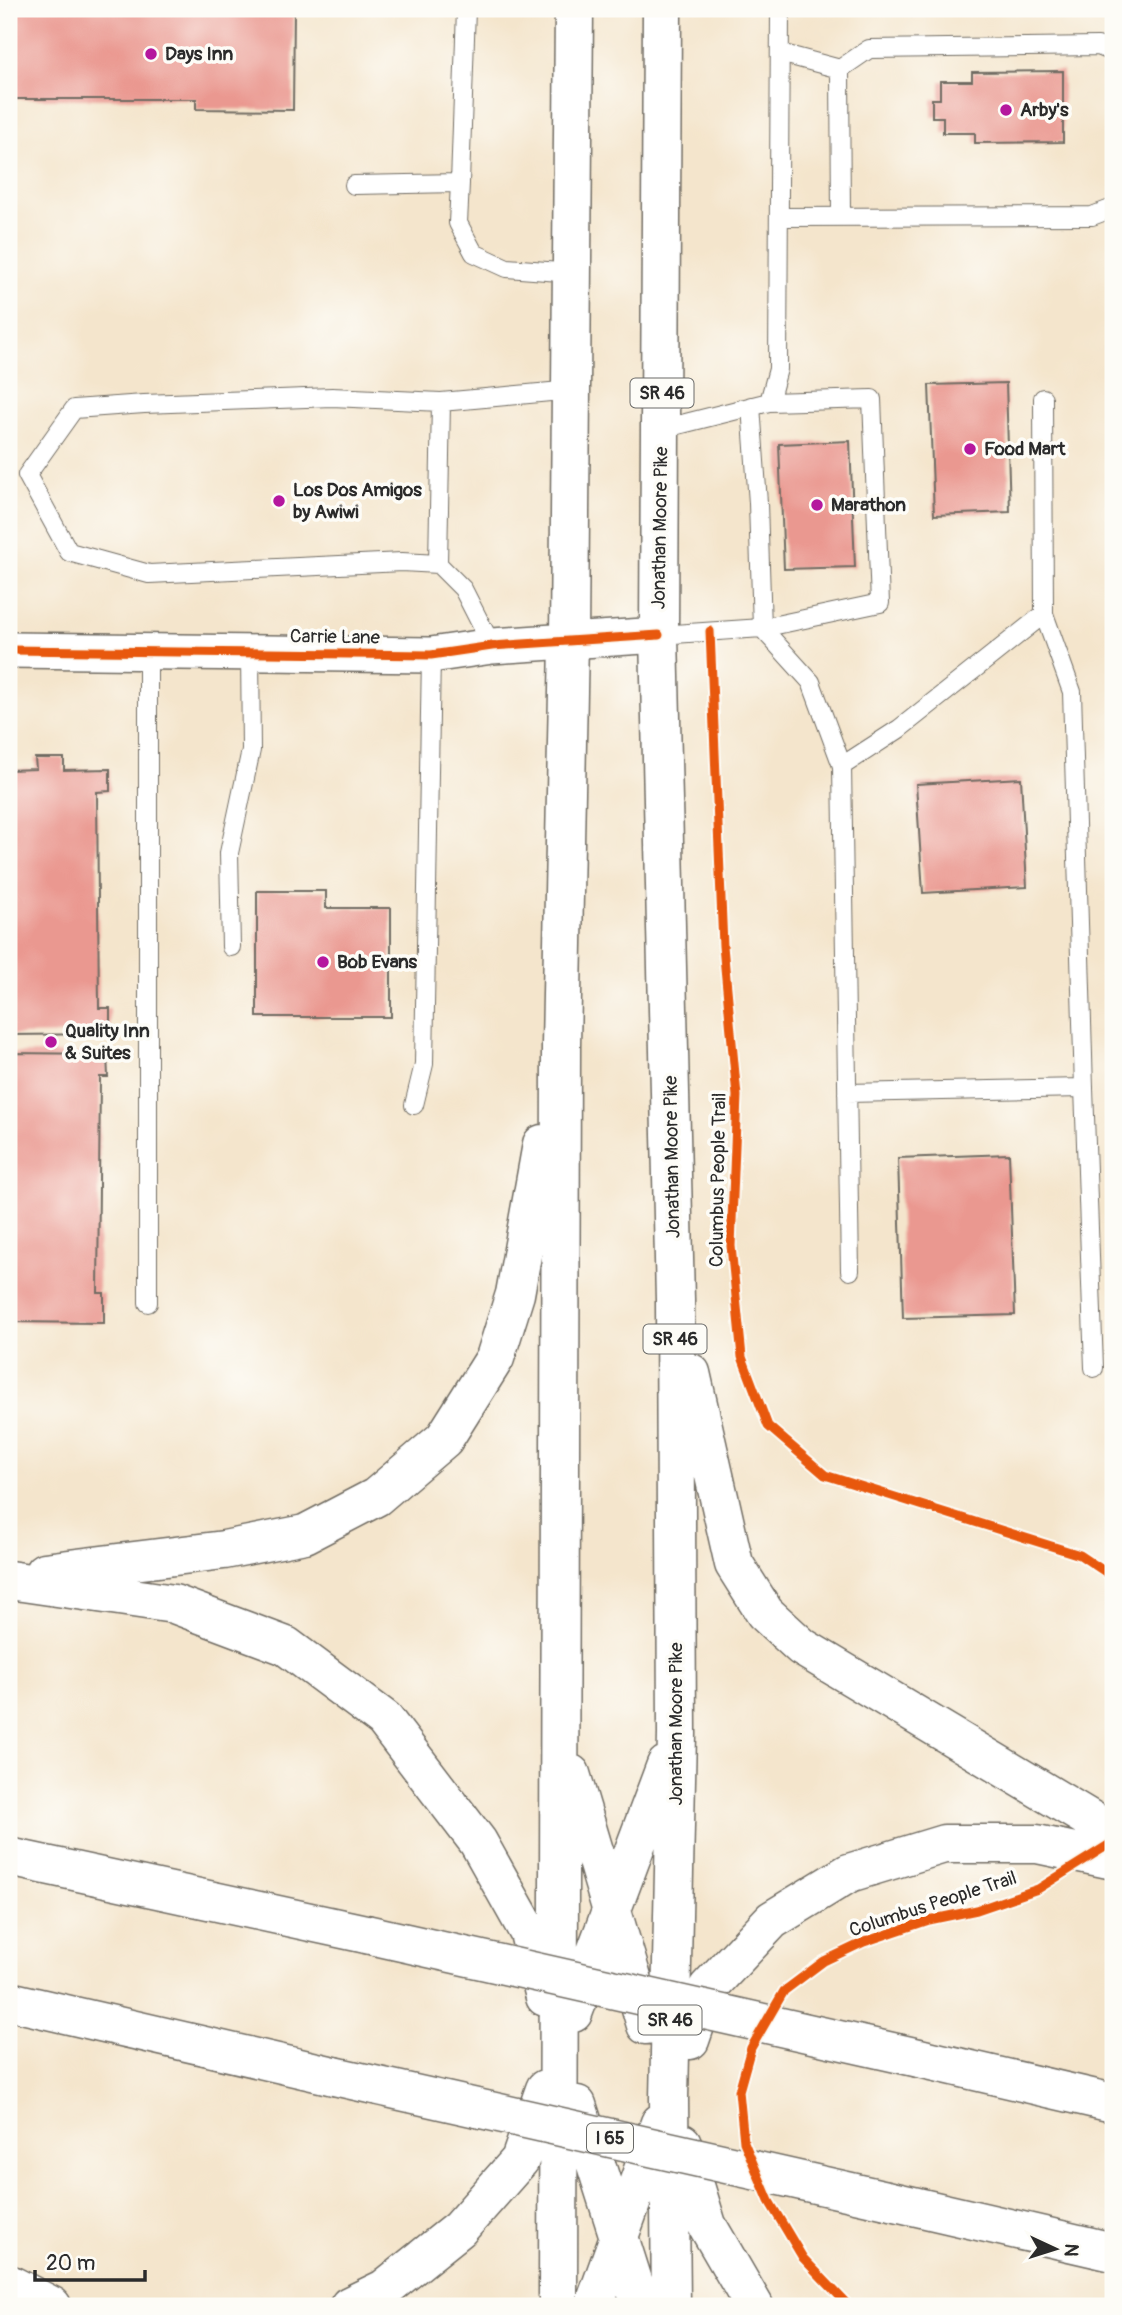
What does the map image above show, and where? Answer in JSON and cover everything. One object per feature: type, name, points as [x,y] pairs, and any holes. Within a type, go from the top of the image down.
[{"type":"highway","points":[[558,2306],[561,1045],[569,642],[574,9]]},
{"type":"highway","name":"Jonathan Moore Pike","points":[[662,9],[659,635],[675,1300],[677,1734],[668,2099],[671,2306]]},
{"type":"highway","points":[[9,1578],[224,1550],[305,1534],[376,1497],[444,1439],[495,1358],[515,1294],[561,1045]]},
{"type":"highway","points":[[675,1300],[734,1564],[765,1613],[812,1653],[1113,1833]]},
{"type":"highway","points":[[9,1578],[174,1604],[286,1646],[384,1718],[478,1842],[529,1933],[559,2049],[641,2306]]},
{"type":"highway","points":[[349,2306],[384,2289],[459,2229],[520,2160],[677,1734]]},
{"type":"highway","points":[[560,1735],[706,2225],[754,2306]]},
{"type":"highway","points":[[594,2306],[708,1989],[772,1920],[849,1873],[944,1844],[1037,1844],[1113,1860]]},
{"type":"highway","points":[[9,1857],[366,1934],[1113,2103]]},
{"type":"highway","name":"I 65","points":[[9,2001],[1113,2252]]},
{"type":"street","name":"Carrie Lane","points":[[9,650],[431,655],[492,646],[659,635]]},
{"type":"lane","points":[[466,9],[458,223],[474,253],[507,268],[573,273]]},
{"type":"lane","points":[[769,402],[778,369],[780,9]]},
{"type":"lane","points":[[780,53],[840,69],[869,49],[1098,46],[1113,52]]},
{"type":"lane","points":[[840,69],[841,217]]},
{"type":"lane","points":[[354,185],[460,183]]},
{"type":"lane","points":[[779,217],[1092,216],[1113,208]]},
{"type":"lane","points":[[492,646],[463,589],[438,564],[402,562],[149,574],[69,552],[27,475],[74,410],[144,404],[332,397],[440,402],[572,390]]},
{"type":"lane","points":[[1043,398],[1044,614],[1072,692],[1094,1368]]},
{"type":"lane","points":[[659,635],[762,628],[880,603],[872,399],[769,402],[662,429]]},
{"type":"lane","points":[[438,564],[440,402]]},
{"type":"lane","points":[[751,406],[758,503],[762,628],[811,682],[842,766],[850,1270]]},
{"type":"lane","points":[[842,766],[899,729],[1044,614]]},
{"type":"lane","points":[[148,652],[148,1303]]},
{"type":"lane","points":[[231,947],[229,853],[251,750],[250,653]]},
{"type":"lane","points":[[414,1105],[424,1064],[431,655]]},
{"type":"lane","points":[[847,1093],[1084,1088]]},
{"type":"building","name":"Days Inn","points":[[9,9],[294,9],[293,110],[196,109],[196,99],[9,99]]},
{"type":"building","points":[[1063,71],[1063,142],[975,143],[975,133],[943,133],[943,117],[932,117],[932,99],[940,99],[940,81],[972,81],[972,72]]},
{"type":"building","name":"Food Mart","points":[[1006,383],[1010,512],[934,515],[929,385]]},
{"type":"building","name":"Marathon","points":[[850,441],[855,567],[784,569],[779,444]]},
{"type":"building","points":[[35,758],[64,758],[64,770],[110,769],[110,791],[97,792],[99,1008],[110,1008],[110,1034],[9,1035],[9,770],[36,769]]},
{"type":"building","points":[[1021,778],[1027,887],[923,893],[916,784]]},
{"type":"building","points":[[257,891],[326,891],[326,908],[391,908],[391,1017],[257,1017]]},
{"type":"building","points":[[9,1053],[107,1054],[108,1077],[100,1077],[98,1293],[104,1293],[104,1323],[9,1322]]},
{"type":"building","points":[[1009,1154],[1015,1315],[903,1318],[898,1158]]},
{"type":"cycle path","name":"Columbus People Trail","points":[[710,631],[723,946],[737,1096],[731,1246],[742,1357],[768,1426],[825,1475],[1080,1555],[1113,1577]]},
{"type":"cycle path","points":[[9,650],[431,655],[492,646],[659,635]]},
{"type":"cycle path","name":"Columbus People Trail","points":[[849,2306],[803,2258],[769,2201],[744,2142],[739,2091],[751,2048],[784,1991],[824,1961],[864,1942],[929,1920],[977,1910],[1038,1889],[1113,1842]]},
{"type":"place","name":"Days Inn","points":[[151,54]]},
{"type":"place","name":"Arby's","points":[[1006,110]]},
{"type":"place","name":"Food Mart","points":[[970,449]]},
{"type":"place","name":"Los Dos Amigos by Awiwi","points":[[279,501]]},
{"type":"place","name":"Marathon","points":[[817,505]]},
{"type":"place","name":"Bob Evans","points":[[323,962]]},
{"type":"place","name":"Quality Inn & Suites","points":[[51,1042]]}]
